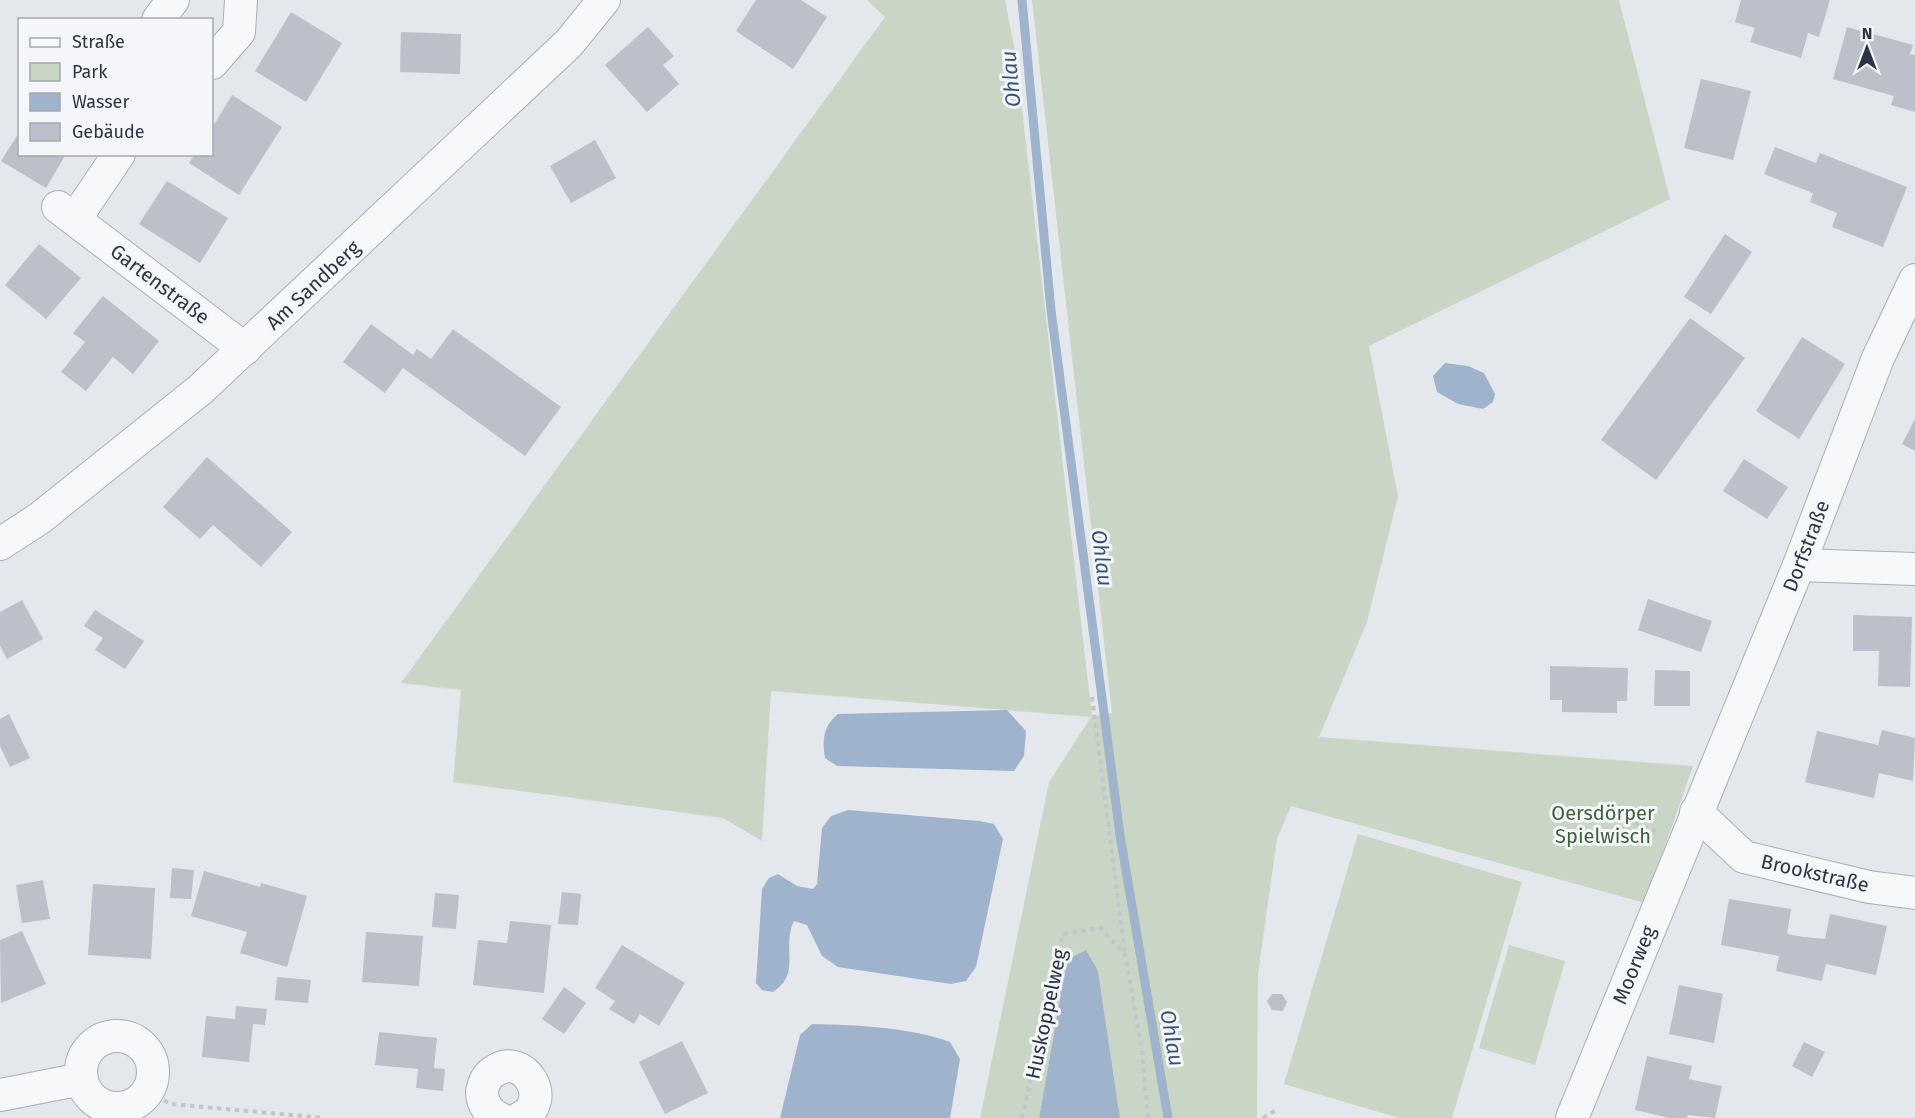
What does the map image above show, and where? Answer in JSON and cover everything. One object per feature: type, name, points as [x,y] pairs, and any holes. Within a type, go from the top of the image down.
[{"type":"street","points":[[160,18],[173,0]]},
{"type":"street","points":[[213,62],[239,32],[241,0]]},
{"type":"street","name":"Am Sandberg","points":[[0,544],[49,511],[201,389],[552,59],[604,0]]},
{"type":"street","name":"Gartenstraße","points":[[117,156],[67,213],[245,349]]},
{"type":"street","name":"Dorfstraße","points":[[1696,812],[1799,565],[1878,358],[1915,280]]},
{"type":"street","points":[[1799,565],[1915,569]]},
{"type":"street","name":"Brookstraße","points":[[1696,812],[1744,857],[1869,887],[1915,893]]},
{"type":"street","name":"Moorweg","points":[[1572,1118],[1696,812]]},
{"type":"street","points":[[112,1036],[123,1036],[135,1040],[151,1057],[154,1069],[147,1092],[139,1101],[116,1108],[104,1106],[94,1099],[82,1079],[81,1067],[91,1046],[112,1036]]},
{"type":"street","points":[[499,1118],[484,1104],[483,1087],[492,1072],[507,1066],[523,1070],[534,1083],[533,1115]]},
{"type":"street","points":[[0,1095],[82,1079]]},
{"type":"path","points":[[1092,697],[1125,955],[1142,1050],[1148,1118]]},
{"type":"path","name":"Huskoppelweg","points":[[1023,1118],[1063,934],[1101,928],[1125,955]]},
{"type":"path","points":[[147,1092],[171,1104],[324,1118]]},
{"type":"path","points":[[1263,1118],[1276,1110]]},
{"type":"green space","name":"Oersdörper Spielwisch","points":[[867,0],[1005,0],[1016,57],[1092,717],[1112,713],[1032,0],[1619,0],[1670,199],[1369,346],[1398,496],[1367,622],[1319,737],[1693,766],[1645,903],[1291,806],[1277,839],[1258,974],[1257,1118],[1120,1118],[1098,971],[1067,960],[1039,1118],[980,1118],[1049,782],[1091,717],[771,691],[762,841],[723,818],[453,782],[461,690],[401,683],[885,17]]},
{"type":"green space","points":[[1358,834],[1522,882],[1452,1118],[1399,1118],[1284,1084]]},
{"type":"green space","points":[[1509,945],[1565,961],[1535,1065],[1479,1048]]},
{"type":"water","points":[[1445,363],[1468,366],[1484,373],[1495,394],[1493,402],[1483,409],[1458,404],[1437,392],[1433,376]]},
{"type":"water","points":[[1007,710],[1026,731],[1024,756],[1014,771],[837,766],[825,758],[825,734],[829,723],[838,714]]},
{"type":"water","points":[[848,810],[994,824],[1003,839],[976,967],[966,981],[951,984],[838,967],[822,956],[807,925],[794,921],[789,941],[787,977],[782,985],[773,992],[762,990],[756,983],[762,889],[769,878],[778,874],[797,886],[813,889],[817,884],[822,828],[831,816]]},
{"type":"water","points":[[1086,950],[1098,971],[1120,1118],[1039,1118],[1067,960]]},
{"type":"water","points":[[812,1024],[900,1030],[950,1042],[960,1059],[950,1118],[780,1118],[800,1035]]},
{"type":"building","points":[[756,0],[801,0],[827,17],[793,69],[736,31]]},
{"type":"building","points":[[1741,0],[1830,0],[1819,37],[1808,33],[1801,58],[1750,42],[1755,28],[1735,22]]},
{"type":"building","points":[[291,12],[342,43],[306,102],[255,71]]},
{"type":"building","points":[[648,27],[674,56],[663,65],[679,84],[647,112],[605,65]]},
{"type":"building","points":[[1847,27],[1913,45],[1910,54],[1915,55],[1915,112],[1891,105],[1894,96],[1833,79]]},
{"type":"building","points":[[401,32],[461,34],[460,74],[400,72]]},
{"type":"building","points":[[1701,79],[1751,91],[1733,160],[1684,148]]},
{"type":"building","points":[[232,95],[282,127],[239,195],[189,163],[194,156],[213,156],[213,126]]},
{"type":"building","points":[[18,134],[18,156],[65,156],[46,188],[1,161]]},
{"type":"building","points":[[595,140],[616,178],[571,203],[550,166]]},
{"type":"building","points":[[1775,147],[1816,163],[1820,153],[1907,187],[1883,247],[1832,227],[1837,213],[1810,202],[1813,193],[1764,174]]},
{"type":"building","points":[[167,181],[228,218],[200,263],[139,224]]},
{"type":"building","points":[[1725,234],[1752,252],[1711,314],[1684,297]]},
{"type":"building","points":[[39,244],[81,278],[46,319],[5,285]]},
{"type":"building","points":[[103,296],[159,341],[133,374],[113,357],[86,391],[61,372],[85,342],[73,333]]},
{"type":"building","points":[[1690,318],[1745,358],[1656,480],[1601,440]]},
{"type":"building","points":[[371,324],[413,355],[417,349],[431,359],[453,329],[561,407],[525,456],[403,368],[385,393],[343,362]]},
{"type":"building","points":[[1802,337],[1845,364],[1799,439],[1756,411]]},
{"type":"building","points":[[1915,419],[1915,451],[1902,444]]},
{"type":"building","points":[[207,457],[292,532],[261,567],[213,525],[200,539],[163,507]]},
{"type":"building","points":[[1744,459],[1788,487],[1767,519],[1723,491]]},
{"type":"building","points":[[1648,599],[1712,621],[1701,652],[1638,630]]},
{"type":"building","points":[[22,600],[43,639],[7,659],[0,646],[0,612]]},
{"type":"building","points":[[95,610],[144,641],[125,669],[95,650],[103,638],[84,626]]},
{"type":"building","points":[[1853,615],[1912,617],[1910,687],[1878,686],[1879,651],[1853,651]]},
{"type":"building","points":[[1550,666],[1628,668],[1627,701],[1617,701],[1617,713],[1562,712],[1562,700],[1550,700]]},
{"type":"building","points":[[1655,670],[1690,671],[1690,706],[1654,706]]},
{"type":"building","points":[[9,714],[30,758],[10,767],[0,746],[0,719]]},
{"type":"building","points":[[1882,730],[1915,738],[1913,781],[1879,773],[1874,798],[1805,782],[1817,731],[1878,745]]},
{"type":"building","points":[[172,868],[194,870],[191,899],[170,898]]},
{"type":"building","points":[[204,871],[260,887],[261,883],[307,896],[287,967],[240,953],[247,932],[191,916]]},
{"type":"building","points":[[43,880],[50,919],[22,923],[16,885]]},
{"type":"building","points":[[93,884],[155,888],[151,959],[88,955]]},
{"type":"building","points":[[562,892],[581,894],[578,925],[558,924]]},
{"type":"building","points":[[435,893],[459,895],[456,929],[432,927]]},
{"type":"building","points":[[1729,899],[1791,909],[1787,934],[1804,937],[1825,939],[1830,914],[1887,926],[1876,975],[1826,964],[1822,981],[1776,971],[1779,956],[1721,945]]},
{"type":"building","points":[[510,921],[551,925],[544,993],[473,985],[478,940],[507,943]]},
{"type":"building","points":[[22,931],[46,984],[1,1003],[0,940]]},
{"type":"building","points":[[366,932],[423,936],[419,986],[362,982]]},
{"type":"building","points":[[622,945],[685,983],[659,1026],[640,1014],[634,1024],[609,1009],[615,1001],[595,988]]},
{"type":"building","points":[[277,977],[311,980],[308,1003],[275,1000]]},
{"type":"building","points":[[1679,985],[1723,994],[1714,1043],[1669,1034]]},
{"type":"building","points":[[564,987],[586,1003],[564,1034],[542,1019]]},
{"type":"building","points":[[1272,994],[1282,994],[1287,1002],[1283,1011],[1272,1010],[1267,1001]]},
{"type":"building","points":[[236,1006],[267,1009],[265,1025],[253,1024],[249,1062],[202,1057],[206,1016],[235,1019]]},
{"type":"building","points":[[379,1032],[437,1038],[434,1068],[445,1069],[443,1091],[416,1088],[418,1069],[375,1065]]},
{"type":"building","points":[[682,1041],[708,1093],[665,1114],[639,1062]]},
{"type":"building","points":[[1804,1042],[1825,1052],[1812,1077],[1792,1066]]},
{"type":"building","points":[[1647,1056],[1692,1066],[1689,1079],[1722,1086],[1715,1118],[1688,1115],[1687,1118],[1670,1118],[1635,1110]]},
{"type":"waterway","name":"Ohlau","points":[[1022,0],[1051,310],[1120,835],[1168,1118]]}]
